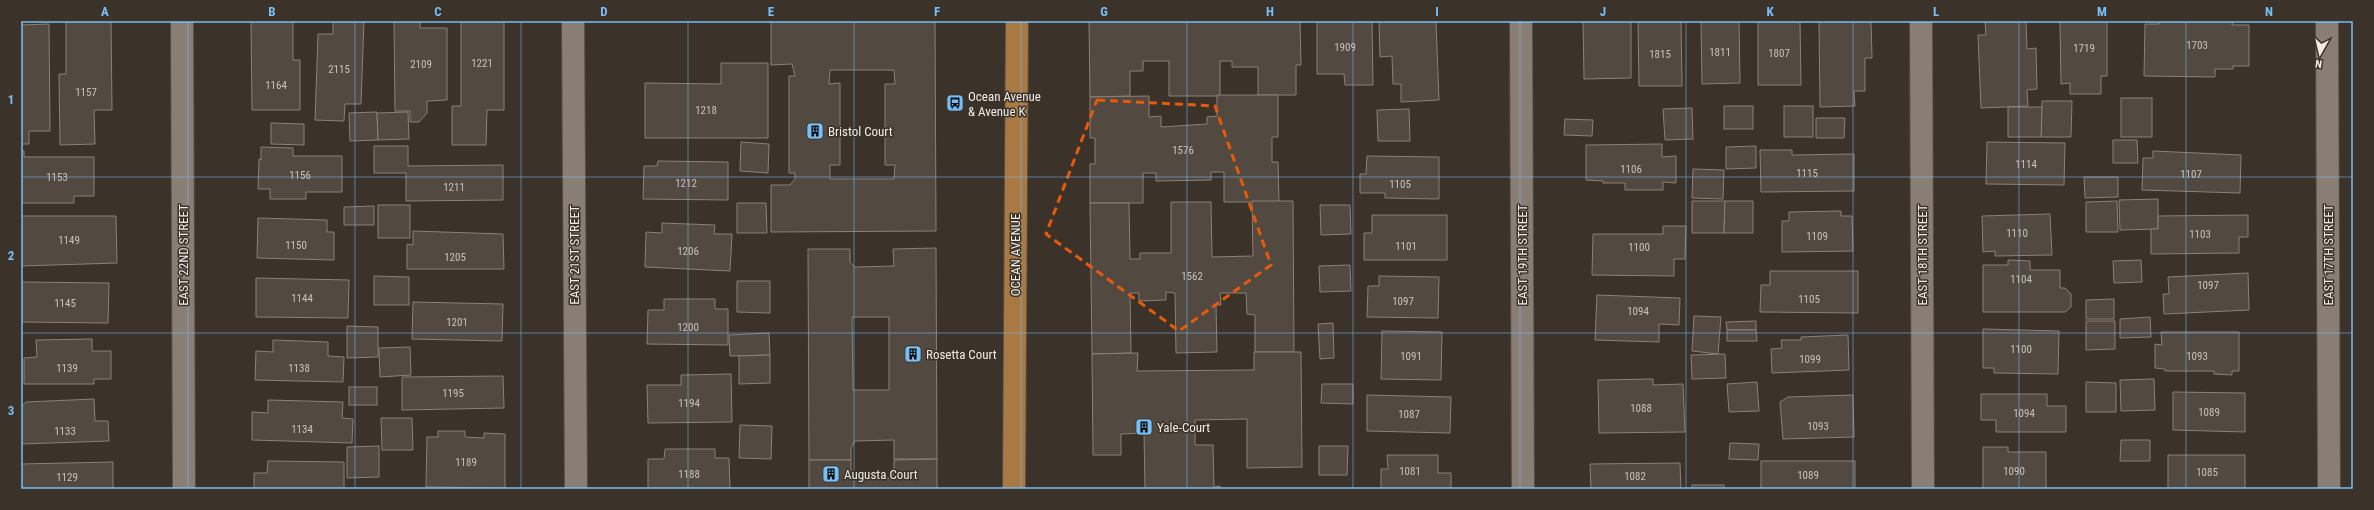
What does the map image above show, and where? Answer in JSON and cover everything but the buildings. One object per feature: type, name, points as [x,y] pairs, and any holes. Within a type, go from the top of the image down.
[{"type":"main road","name":"OCEAN AVENUE","points":[[1014,489],[1017,21]]},
{"type":"street","name":"EAST 22ND STREET","points":[[182,21],[184,489]]},
{"type":"street","name":"EAST 21ST STREET","points":[[573,21],[576,489]]},
{"type":"street","name":"EAST 19TH STREET","points":[[1521,21],[1523,489]]},
{"type":"street","name":"EAST 18TH STREET","points":[[1921,21],[1923,489]]},
{"type":"street","name":"EAST 17TH STREET","points":[[2327,21],[2329,489]]},
{"type":"highlighted area","points":[[1097,100],[1215,106],[1271,265],[1179,331],[1046,234]]},
{"type":"place","name":"Ocean Avenue & Avenue K","points":[[955,103]]},
{"type":"place","name":"Bristol Court","points":[[815,131]]},
{"type":"place","name":"Rosetta Court","points":[[913,354]]},
{"type":"place","name":"Yale-Court","points":[[1144,427]]},
{"type":"place","name":"Augusta Court","points":[[831,474]]}]
